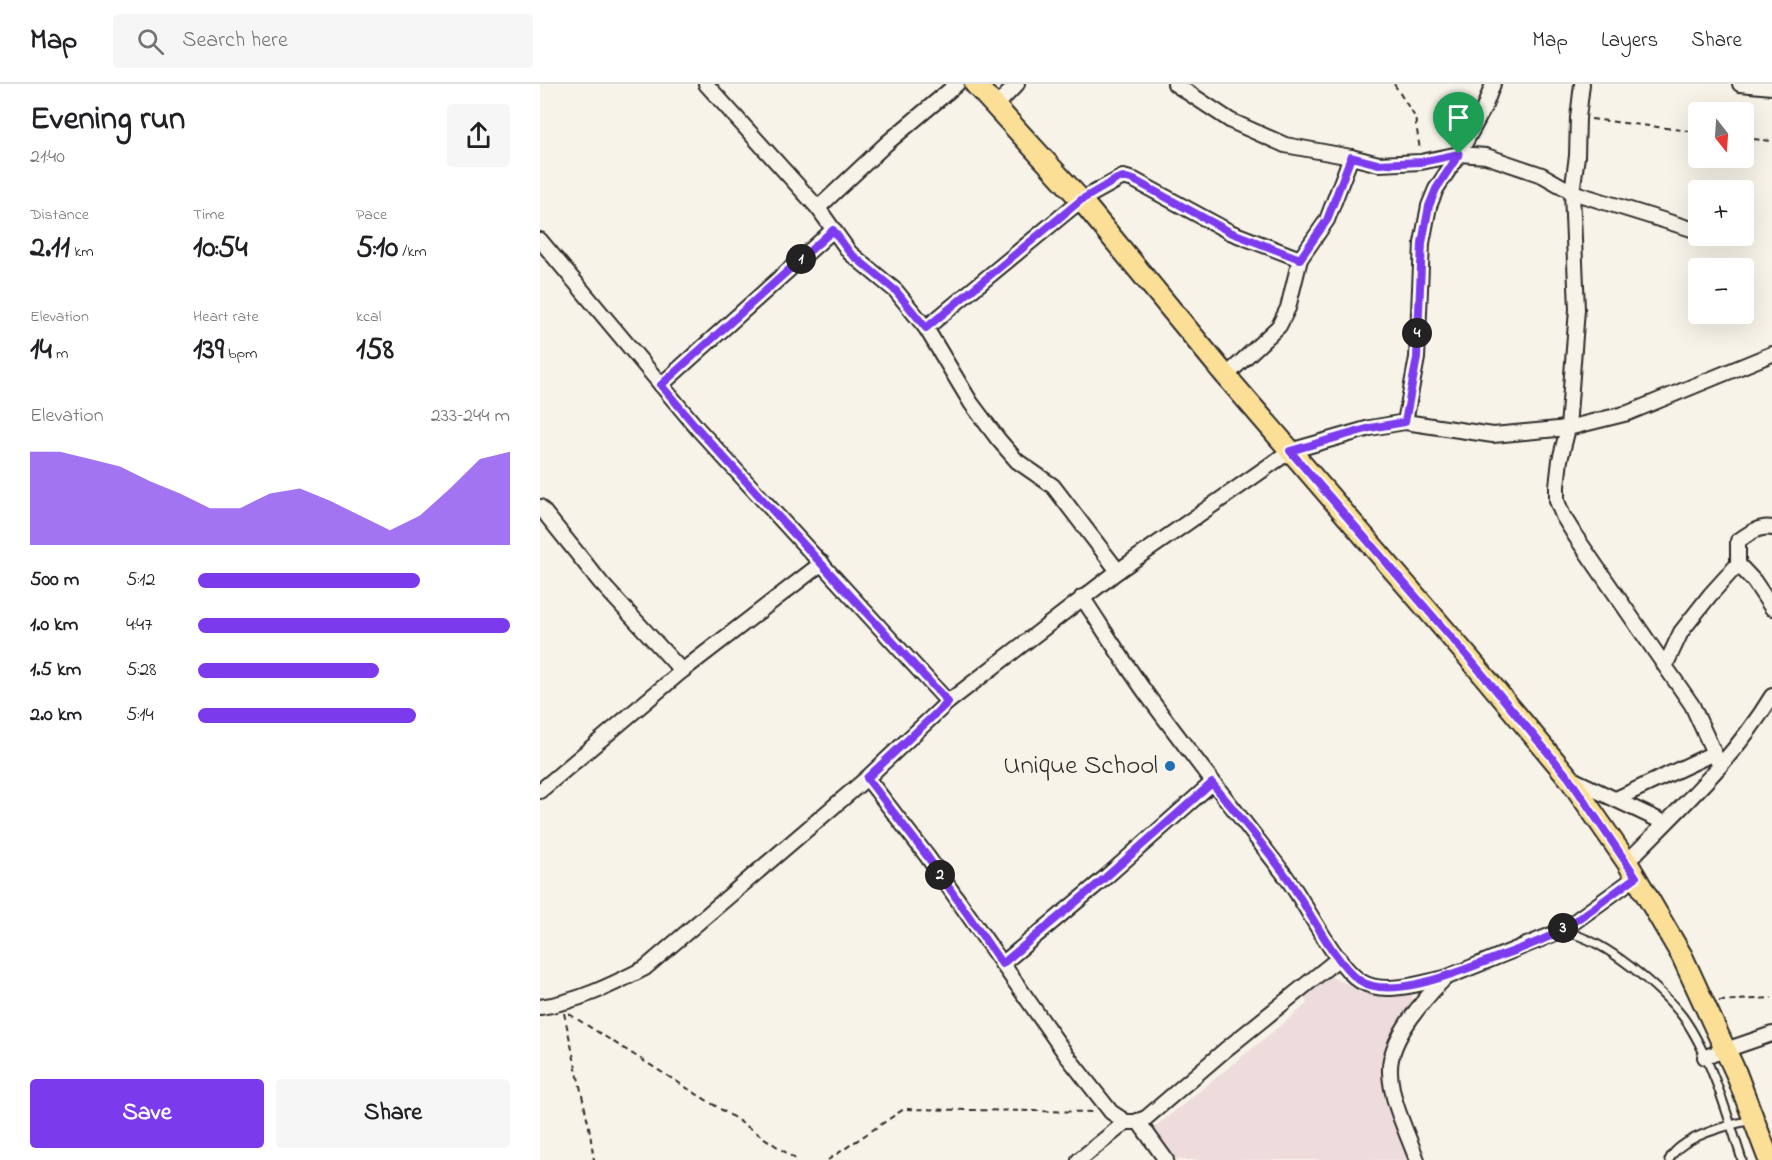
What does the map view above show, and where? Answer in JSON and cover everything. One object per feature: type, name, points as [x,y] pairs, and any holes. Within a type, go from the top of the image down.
[{"type":"main road","points":[[975,84],[1081,200],[1226,376],[1469,658],[1569,778],[1631,869],[1682,956],[1726,1049],[1769,1160]]},
{"type":"street","points":[[706,84],[818,208],[850,253],[896,291],[926,328],[971,403],[998,439],[1017,461],[1053,486],[1118,570]]},
{"type":"street","points":[[818,208],[887,143],[957,84]]},
{"type":"street","points":[[995,108],[1017,84]]},
{"type":"street","points":[[1175,84],[1231,121],[1285,145],[1378,164],[1421,162],[1459,154],[1486,156],[1542,175],[1572,192],[1688,228]]},
{"type":"street","points":[[1405,422],[1417,358],[1422,243],[1429,206],[1436,189],[1459,154],[1484,108],[1493,84]]},
{"type":"street","points":[[1582,84],[1572,192],[1577,309],[1568,428],[1560,460],[1557,501],[1563,516],[1692,705],[1717,759]]},
{"type":"street","points":[[1740,84],[1772,87]]},
{"type":"street","points":[[1226,376],[1279,326],[1288,308],[1300,259],[1327,220],[1351,157]]},
{"type":"street","points":[[926,328],[1081,200],[1117,179],[1127,177],[1230,232],[1300,259]]},
{"type":"street","points":[[661,385],[833,230]]},
{"type":"street","points":[[540,240],[698,429],[948,702]]},
{"type":"street","points":[[540,1006],[554,1005],[608,987],[645,968],[867,778],[948,702],[1118,570],[1290,451],[1370,428],[1405,422],[1493,435],[1568,428],[1628,413],[1772,354]]},
{"type":"street","points":[[541,511],[601,583],[682,672]]},
{"type":"street","points":[[1666,664],[1681,632],[1738,564],[1738,541],[1767,526],[1772,528]]},
{"type":"street","points":[[540,790],[682,672],[822,563]]},
{"type":"street","points":[[1738,564],[1754,581],[1772,608]]},
{"type":"street","points":[[1082,597],[1146,694],[1212,783],[1285,875],[1339,958],[1360,981],[1376,987],[1394,987],[1445,978],[1522,948],[1560,930],[1631,869],[1717,759],[1745,736],[1772,696]]},
{"type":"street","points":[[1616,799],[1717,759]]},
{"type":"street","points":[[867,778],[927,856],[1067,1056],[1111,1112],[1132,1121],[1166,1160]]},
{"type":"street","points":[[1569,778],[1665,823]]},
{"type":"street","points":[[1002,964],[1106,877],[1212,783]]},
{"type":"street","points":[[1079,1160],[1132,1121],[1155,1110],[1339,958]]},
{"type":"street","points":[[1417,1160],[1393,1092],[1389,1070],[1392,1053],[1409,1021],[1445,978]]},
{"type":"street","points":[[1705,1057],[1768,1038]]},
{"type":"lane","points":[[1560,930],[1584,936],[1602,946],[1649,980],[1684,1017],[1705,1057],[1742,1160]]},
{"type":"lane","points":[[1669,1160],[1680,1146],[1731,1125],[1754,1119]]},
{"type":"path","points":[[1394,84],[1415,117],[1421,162]]},
{"type":"path","points":[[1578,118],[1688,131]]},
{"type":"path","points":[[1754,139],[1772,141]]},
{"type":"path","points":[[1704,1001],[1772,998]]},
{"type":"path","points":[[594,1160],[563,1010],[797,1160]]},
{"type":"path","points":[[828,1160],[904,1109],[1111,1112]]},
{"type":"shaded area","points":[[1331,977],[1354,987],[1360,993],[1385,992],[1393,995],[1412,991],[1412,1004],[1400,1028],[1384,1071],[1384,1099],[1389,1105],[1410,1160],[1176,1160],[1150,1131],[1307,1004],[1304,995]]},
{"type":"place","name":"Unique School","points":[[1170,766]]},
{"type":"route","points":[[1459,154],[1436,189],[1429,206],[1422,243],[1417,358],[1405,422],[1370,428],[1290,451],[1469,658],[1569,778],[1636,877],[1574,922],[1522,948],[1445,978],[1394,987],[1376,987],[1360,981],[1345,966],[1285,875],[1212,783],[1106,877],[1002,964],[927,856],[867,778],[948,702],[698,429],[661,385],[833,230],[850,253],[896,291],[926,328],[1081,200],[1123,177],[1134,180],[1230,232],[1300,259],[1327,220],[1351,157],[1378,164],[1421,162],[1459,154]]}]
